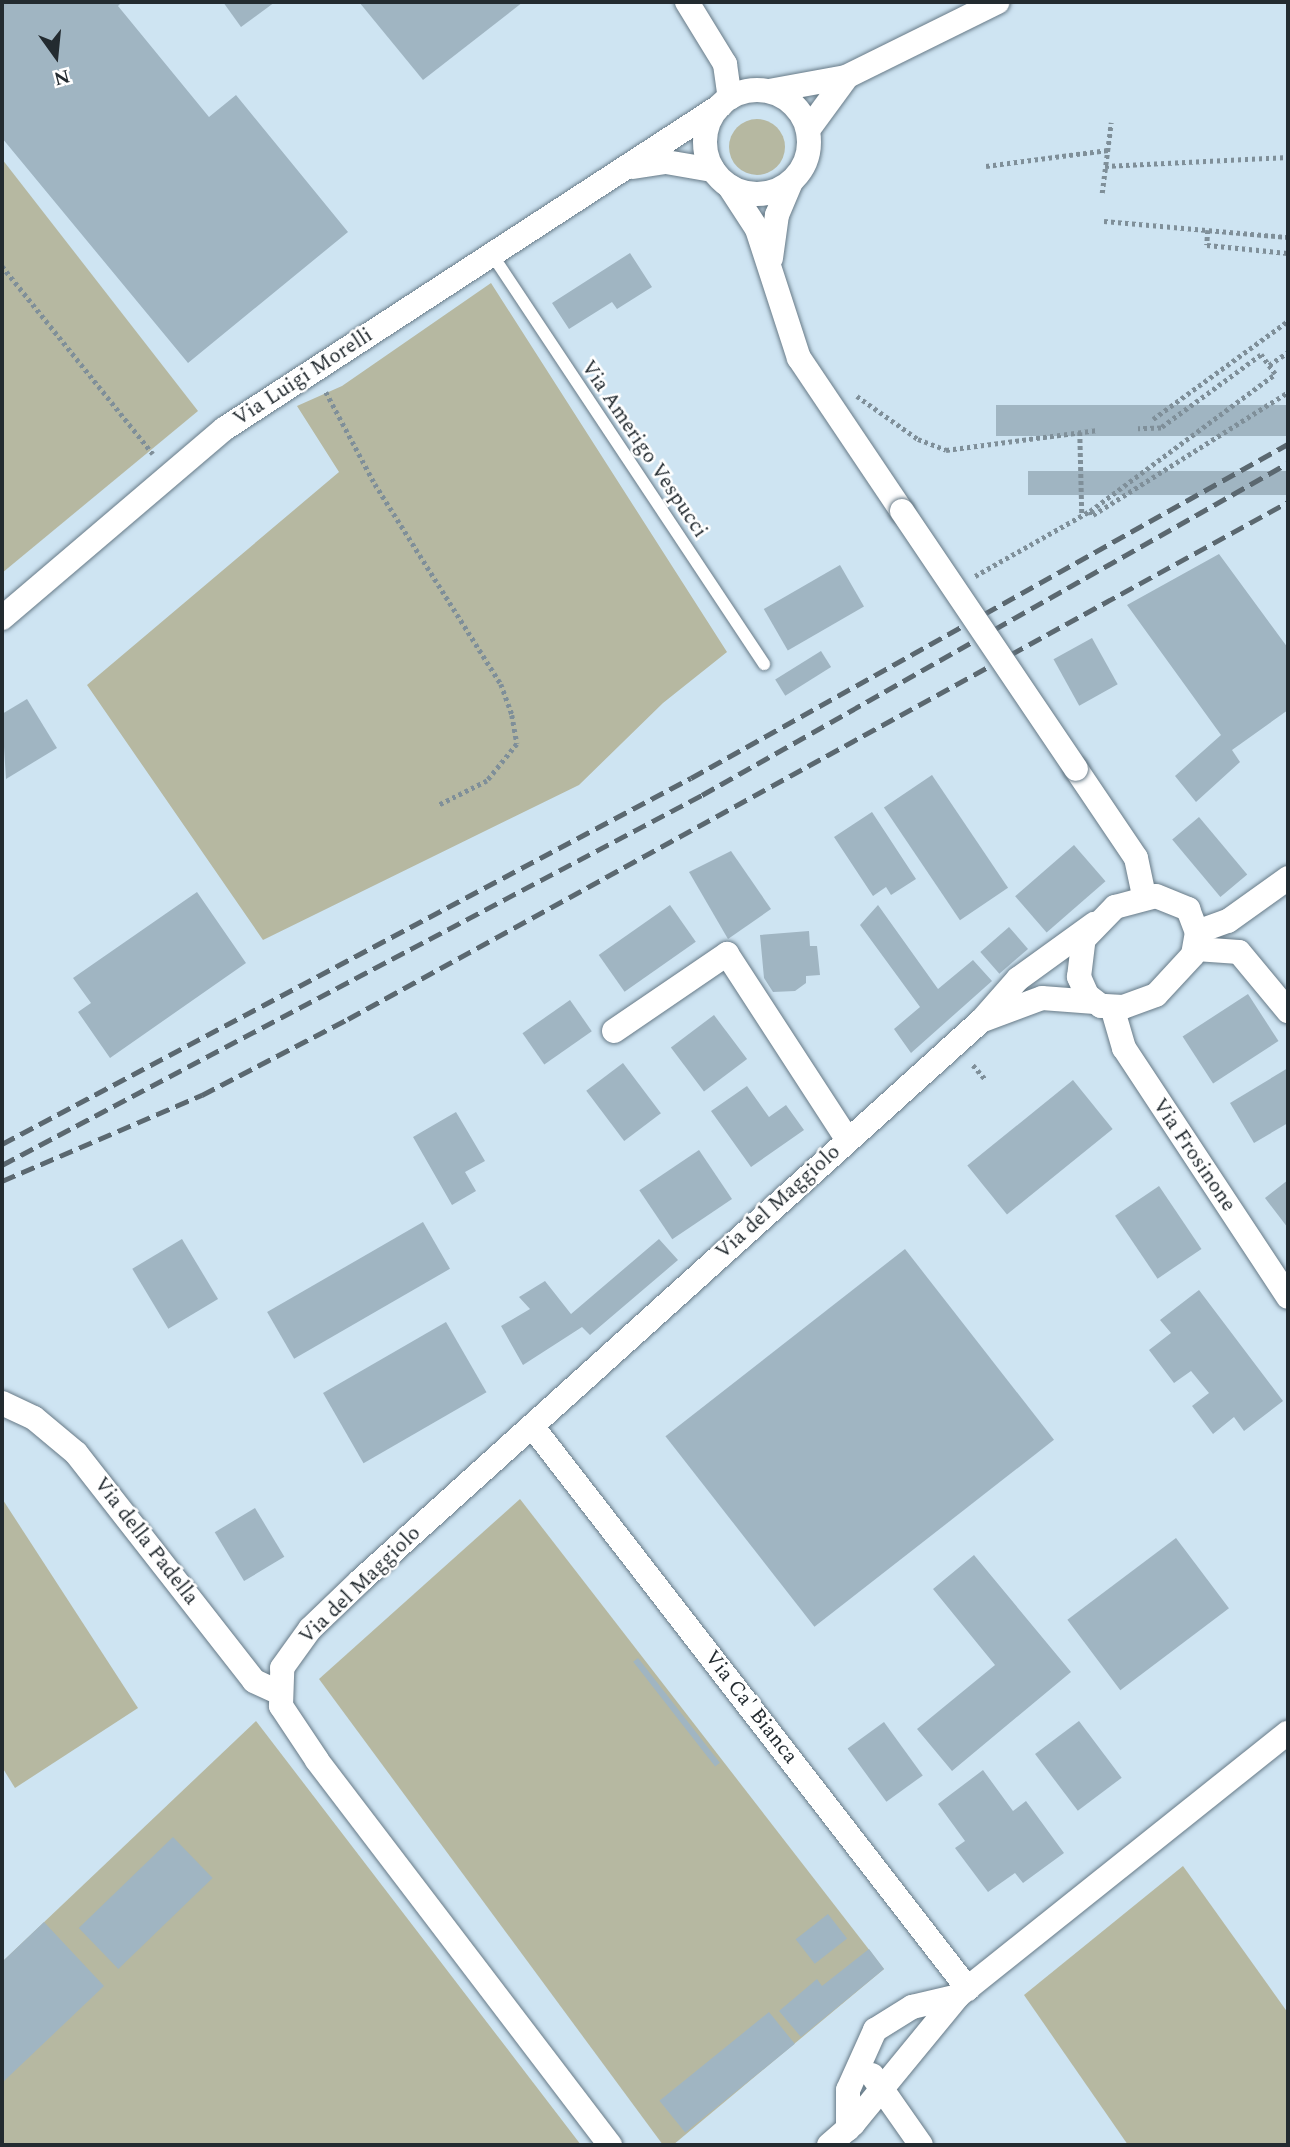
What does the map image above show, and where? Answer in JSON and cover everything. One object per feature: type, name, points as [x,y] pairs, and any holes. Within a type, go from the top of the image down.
[{"type":"street","points":[[687,2],[725,64],[725,102],[705,137],[721,178],[757,229],[770,269],[780,315],[799,358],[1136,858],[1144,897]]},
{"type":"street","points":[[725,102],[846,77],[998,2]]},
{"type":"street","points":[[770,269],[774,228],[791,182],[807,160],[808,130],[819,108],[846,77]]},
{"type":"street","points":[[769,91],[799,110],[808,130]]},
{"type":"street","name":"Via Luigi Morelli","points":[[2,618],[223,429],[629,169],[725,102]]},
{"type":"street","points":[[629,169],[666,162],[721,178],[761,195],[791,182]]},
{"type":"street","points":[[1196,940],[1182,904],[1144,897],[1124,902],[1094,924],[1081,946],[1078,967],[1084,989],[1104,1005],[1156,995],[1181,973],[1196,940],[1228,921],[1288,878]]},
{"type":"street","name":"Via del Maggiolo","points":[[278,1692],[285,1661],[320,1618],[847,1139],[982,1020],[1018,979],[1094,924]]},
{"type":"street","points":[[1196,940],[1239,952],[1288,1011]]},
{"type":"street","name":"Via del Maggiolo","points":[[614,1031],[727,954],[847,1139]]},
{"type":"street","name":"Via del Maggiolo","points":[[982,1020],[1042,998],[1104,1005]]},
{"type":"street","name":"Via Frosinone","points":[[1104,1005],[1127,1054],[1288,1297]]},
{"type":"street","name":"Via della Padella","points":[[2,1403],[34,1418],[76,1453],[254,1681],[278,1692]]},
{"type":"street","name":"Via Ca' Bianca","points":[[532,1426],[963,1993]]},
{"type":"street","points":[[278,1692],[281,1706],[317,1760],[610,2145]]},
{"type":"street","points":[[829,2145],[848,2129],[963,1993],[1288,1733]]},
{"type":"street","points":[[848,2129],[846,2101],[870,2036],[888,2018],[963,1993]]},
{"type":"street","points":[[858,2063],[881,2087],[920,2145]]},
{"type":"lane","name":"Via Amerigo Vespucci","points":[[493,256],[764,664]]},
{"type":"path","points":[[1102,192],[1111,123]]},
{"type":"path","points":[[986,166],[1108,150]]},
{"type":"path","points":[[1105,166],[1288,156]]},
{"type":"path","points":[[1104,221],[1288,237]]},
{"type":"path","points":[[1208,230],[1207,245],[1288,253]]},
{"type":"path","points":[[2,266],[169,473]]},
{"type":"path","points":[[1153,419],[1288,321]]},
{"type":"path","points":[[1269,365],[1288,352]]},
{"type":"path","points":[[972,584],[977,571],[1090,511],[1275,374],[1261,355],[1161,428],[1138,429]]},
{"type":"path","points":[[315,369],[375,484],[502,684],[512,715],[517,744],[487,781],[439,805]]},
{"type":"path","points":[[1090,511],[1093,515],[1288,392]]},
{"type":"path","points":[[849,397],[870,401],[904,430],[946,450],[1098,430]]},
{"type":"path","points":[[1080,432],[1082,515]]},
{"type":"path","points":[[963,1070],[971,1062],[986,1080]]},
{"type":"green space","points":[[757,119],[772,124],[780,132],[785,147],[780,162],[772,170],[757,175],[742,170],[734,162],[729,147],[734,132],[742,124]]},
{"type":"green space","points":[[2,159],[198,411],[2,573]]},
{"type":"green space","points":[[491,283],[727,652],[663,703],[579,785],[263,940],[87,685],[339,472],[297,406],[342,386]]},
{"type":"green space","points":[[520,1499],[884,1969],[673,2145],[663,2145],[319,1679]]},
{"type":"green space","points":[[3,1500],[138,1708],[15,1788],[2,1767]]},
{"type":"green space","points":[[256,1721],[581,2145],[2,2145],[2,1962]]},
{"type":"green space","points":[[1183,1866],[1288,2013],[1288,2145],[1128,2145],[1024,1995]]},
{"type":"building","points":[[2,2],[122,2],[118,6],[209,117],[236,95],[348,232],[188,363],[2,138]]},
{"type":"building","points":[[223,2],[275,2],[241,27]]},
{"type":"building","points":[[359,2],[523,2],[423,80]]},
{"type":"building","points":[[630,253],[652,287],[617,309],[612,302],[569,329],[552,303]]},
{"type":"building","points":[[996,405],[1288,405],[1288,436],[996,436]]},
{"type":"building","points":[[1028,471],[1288,471],[1288,495],[1028,495]]},
{"type":"building","points":[[1219,554],[1288,648],[1288,710],[1232,750],[1240,762],[1196,802],[1175,776],[1221,735],[1127,605]]},
{"type":"building","points":[[840,565],[864,607],[788,651],[764,609]]},
{"type":"building","points":[[1092,638],[1118,684],[1079,706],[1054,659]]},
{"type":"building","points":[[821,651],[831,667],[785,696],[775,680]]},
{"type":"building","points":[[27,699],[57,748],[6,779],[2,714]]},
{"type":"building","points":[[932,775],[1008,888],[960,920],[884,807]]},
{"type":"building","points":[[872,812],[916,879],[891,895],[886,887],[873,896],[834,837]]},
{"type":"building","points":[[1199,817],[1247,874],[1220,897],[1172,839]]},
{"type":"building","points":[[1074,845],[1105,881],[1047,932],[1015,896]]},
{"type":"building","points":[[731,851],[771,909],[728,939],[689,872]]},
{"type":"building","points":[[197,892],[246,963],[110,1058],[78,1012],[91,1003],[73,978]]},
{"type":"building","points":[[670,905],[696,942],[625,992],[599,955]]},
{"type":"building","points":[[878,905],[938,989],[973,960],[992,981],[911,1053],[894,1029],[920,1007],[860,925]]},
{"type":"building","points":[[1009,927],[1028,949],[999,974],[980,952]]},
{"type":"building","points":[[809,931],[810,946],[817,946],[820,975],[806,976],[806,983],[795,991],[773,992],[764,978],[760,935]]},
{"type":"building","points":[[1248,994],[1278,1041],[1213,1083],[1183,1036]]},
{"type":"building","points":[[570,1000],[592,1031],[544,1064],[522,1033]]},
{"type":"building","points":[[714,1015],[747,1059],[704,1091],[671,1047]]},
{"type":"building","points":[[623,1063],[661,1113],[624,1141],[586,1091]]},
{"type":"building","points":[[1288,1068],[1288,1123],[1254,1143],[1230,1103]]},
{"type":"building","points":[[1073,1080],[1113,1129],[1007,1215],[967,1166]]},
{"type":"building","points":[[747,1086],[769,1117],[786,1105],[804,1130],[751,1167],[711,1111]]},
{"type":"building","points":[[456,1112],[485,1161],[465,1172],[476,1191],[452,1205],[413,1137]]},
{"type":"building","points":[[699,1150],[732,1199],[672,1239],[639,1190]]},
{"type":"building","points":[[1288,1180],[1288,1228],[1265,1198]]},
{"type":"building","points":[[1159,1186],[1201,1249],[1158,1279],[1115,1216]]},
{"type":"building","points":[[423,1222],[450,1269],[294,1359],[267,1312]]},
{"type":"building","points":[[182,1239],[218,1299],[168,1329],[132,1269]]},
{"type":"building","points":[[659,1239],[678,1260],[590,1335],[582,1327],[523,1365],[501,1326],[530,1309],[519,1297],[545,1281],[571,1314]]},
{"type":"building","points":[[905,1249],[1054,1440],[814,1627],[665,1436]]},
{"type":"building","points":[[1199,1290],[1283,1401],[1244,1431],[1234,1417],[1213,1434],[1192,1406],[1209,1393],[1191,1371],[1174,1383],[1149,1350],[1171,1333],[1160,1320]]},
{"type":"building","points":[[446,1322],[486,1392],[364,1463],[323,1393]]},
{"type":"building","points":[[255,1508],[284,1557],[244,1581],[215,1532]]},
{"type":"building","points":[[1176,1538],[1229,1608],[1120,1690],[1067,1620]]},
{"type":"building","points":[[974,1555],[1071,1672],[952,1771],[917,1729],[995,1665],[933,1589]]},
{"type":"building","points":[[638,1658],[720,1763],[715,1766],[633,1662]]},
{"type":"building","points":[[1079,1721],[1122,1778],[1078,1811],[1035,1754]]},
{"type":"building","points":[[884,1722],[923,1775],[886,1802],[848,1748]]},
{"type":"building","points":[[983,1770],[1013,1811],[1026,1801],[1064,1853],[1023,1883],[1015,1873],[988,1892],[955,1848],[965,1841],[938,1804]]},
{"type":"building","points":[[173,1837],[213,1878],[118,1969],[79,1928]]},
{"type":"building","points":[[828,1914],[847,1938],[815,1964],[796,1939]]},
{"type":"building","points":[[44,1922],[104,1986],[2,2083],[2,1962]]},
{"type":"building","points":[[869,1949],[884,1969],[801,2037],[779,2011],[817,1979],[822,1986]]},
{"type":"building","points":[[769,2012],[795,2044],[685,2133],[659,2101]]},
{"type":"railway","points":[[2,1144],[691,778],[1288,444]]},
{"type":"railway","points":[[2,1165],[702,795],[1288,463]]},
{"type":"railway","points":[[2,1181],[202,1095],[348,1019],[1288,502]]}]
